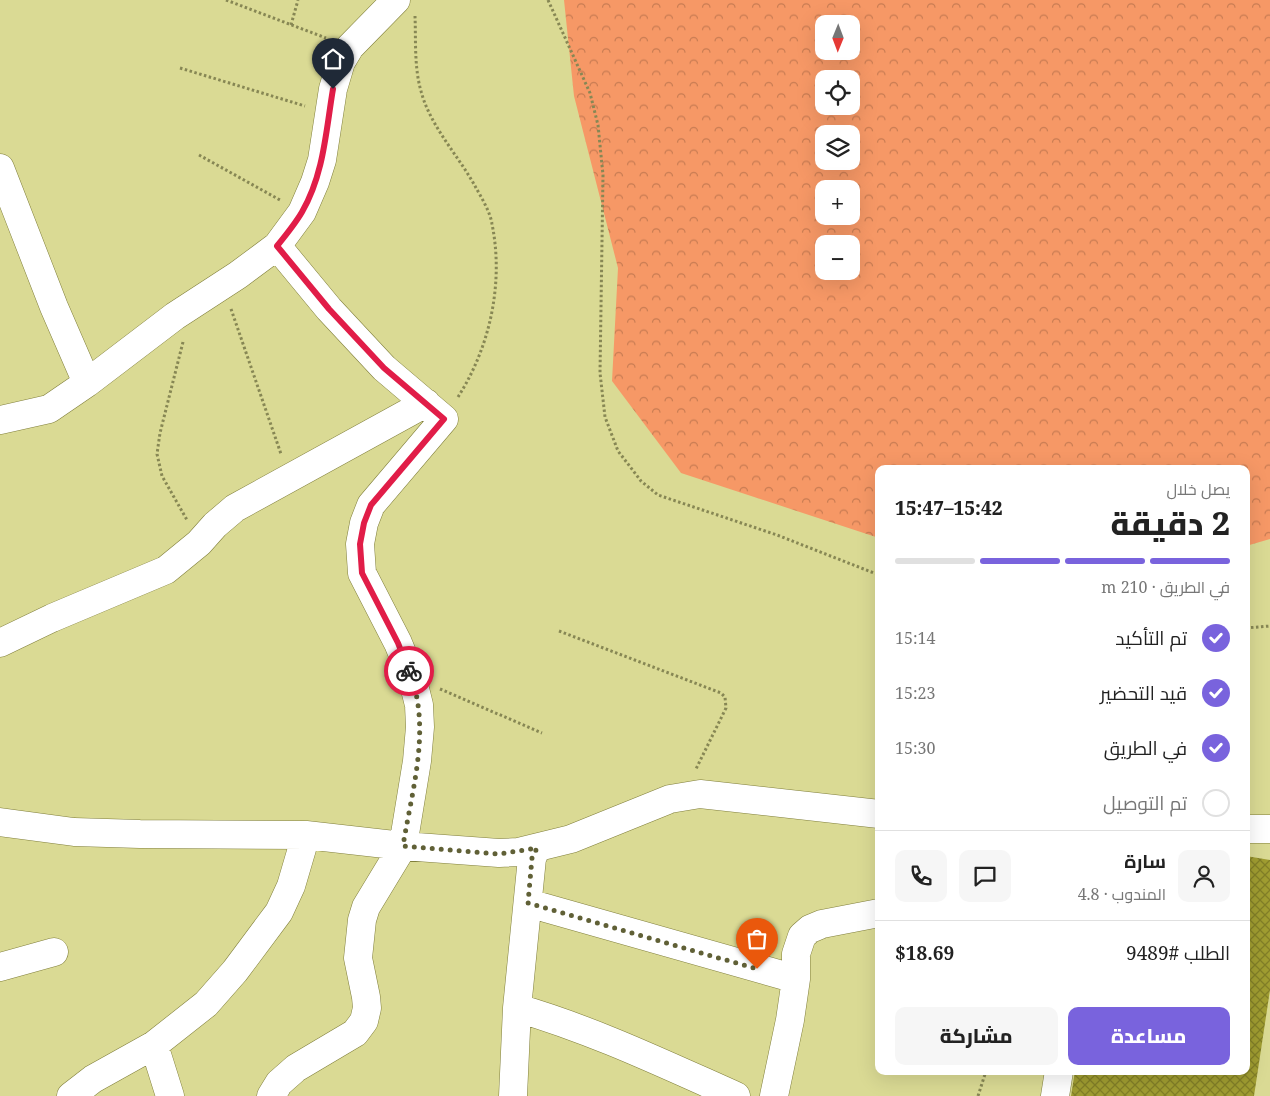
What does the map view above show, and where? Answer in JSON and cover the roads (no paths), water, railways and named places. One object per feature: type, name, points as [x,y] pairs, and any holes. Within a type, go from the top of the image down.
[{"type":"street","points":[[0,420],[49,409],[87,383],[175,316],[277,246],[302,212],[316,182],[322,160],[333,89],[341,62],[350,47],[405,5]]},
{"type":"street","points":[[0,168],[54,308],[87,383]]},
{"type":"street","points":[[277,246],[329,309],[384,368],[435,411]]},
{"type":"street","points":[[0,643],[52,618],[166,570],[200,543],[214,525],[235,508],[290,478],[435,411]]},
{"type":"street","points":[[271,1096],[279,1083],[296,1068],[356,1032],[364,1021],[367,1008],[366,997],[358,958],[362,920],[366,907],[403,846],[417,761],[420,706],[412,677],[398,643],[362,573],[360,544],[364,523],[371,505],[435,411]]},
{"type":"street","points":[[0,822],[74,832],[306,834],[403,846],[499,854],[537,848],[571,839],[648,807],[685,795],[720,795],[875,814]]},
{"type":"street","points":[[1250,829],[1270,829]]},
{"type":"street","points":[[71,1096],[93,1079],[154,1045],[206,1004],[235,971],[279,912],[291,886],[306,834]]},
{"type":"street","points":[[513,1096],[517,1008],[532,858],[537,848]]},
{"type":"street","points":[[528,903],[796,980]]},
{"type":"street","points":[[774,1096],[790,1020],[796,980],[796,954],[802,936],[810,929],[822,924],[875,915]]},
{"type":"street","points":[[0,967],[54,952]]},
{"type":"street","points":[[517,1008],[592,1034],[736,1096]]},
{"type":"street","points":[[154,1045],[170,1096]]},
{"type":"street","points":[[1054,1096],[1058,1075]]}]
